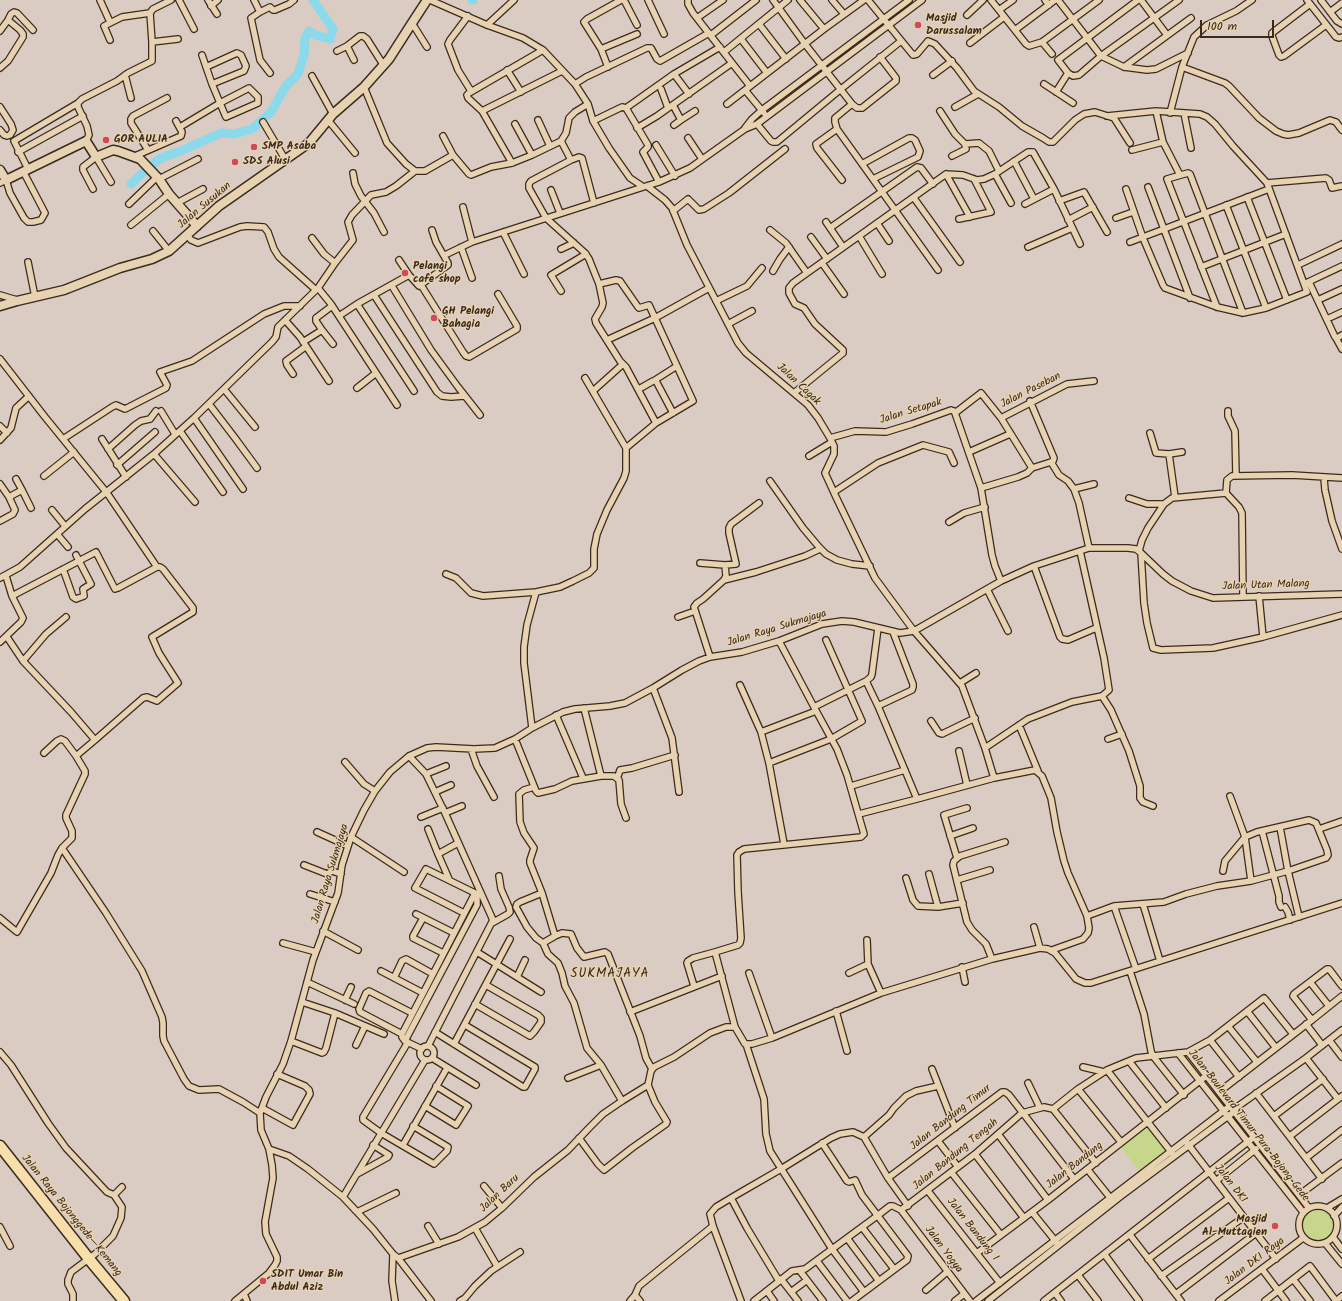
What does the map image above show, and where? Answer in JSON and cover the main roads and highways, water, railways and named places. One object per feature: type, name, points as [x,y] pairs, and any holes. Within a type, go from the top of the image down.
[{"type":"highway","name":"Jalan Raya Bojonggede—Kemang","points":[[0,1146],[88,1258],[124,1301]]},
{"type":"waterway","points":[[131,184],[161,158],[181,151],[221,133],[234,134],[252,129],[271,112],[286,86],[298,74],[304,55],[305,38],[309,31],[315,35],[330,39],[333,29],[313,0]]},
{"type":"place","name":"Masjid Darussalam","points":[[918,25]]},
{"type":"place","name":"GOR AULIA","points":[[106,140]]},
{"type":"place","name":"SMP Asaba","points":[[254,147]]},
{"type":"place","name":"SDS Alusi","points":[[235,162]]},
{"type":"place","name":"Pelangi cafe shop","points":[[405,273]]},
{"type":"place","name":"GH Pelangi Bahagia","points":[[434,318]]},
{"type":"place","name":"Masjid Al-Muttaqien","points":[[1275,1226]]},
{"type":"place","name":"SDIT Umar Bin Abdul Aziz","points":[[263,1281]]},
{"type":"district","name":"SUKMAJAYA","points":[[610,975]]}]
